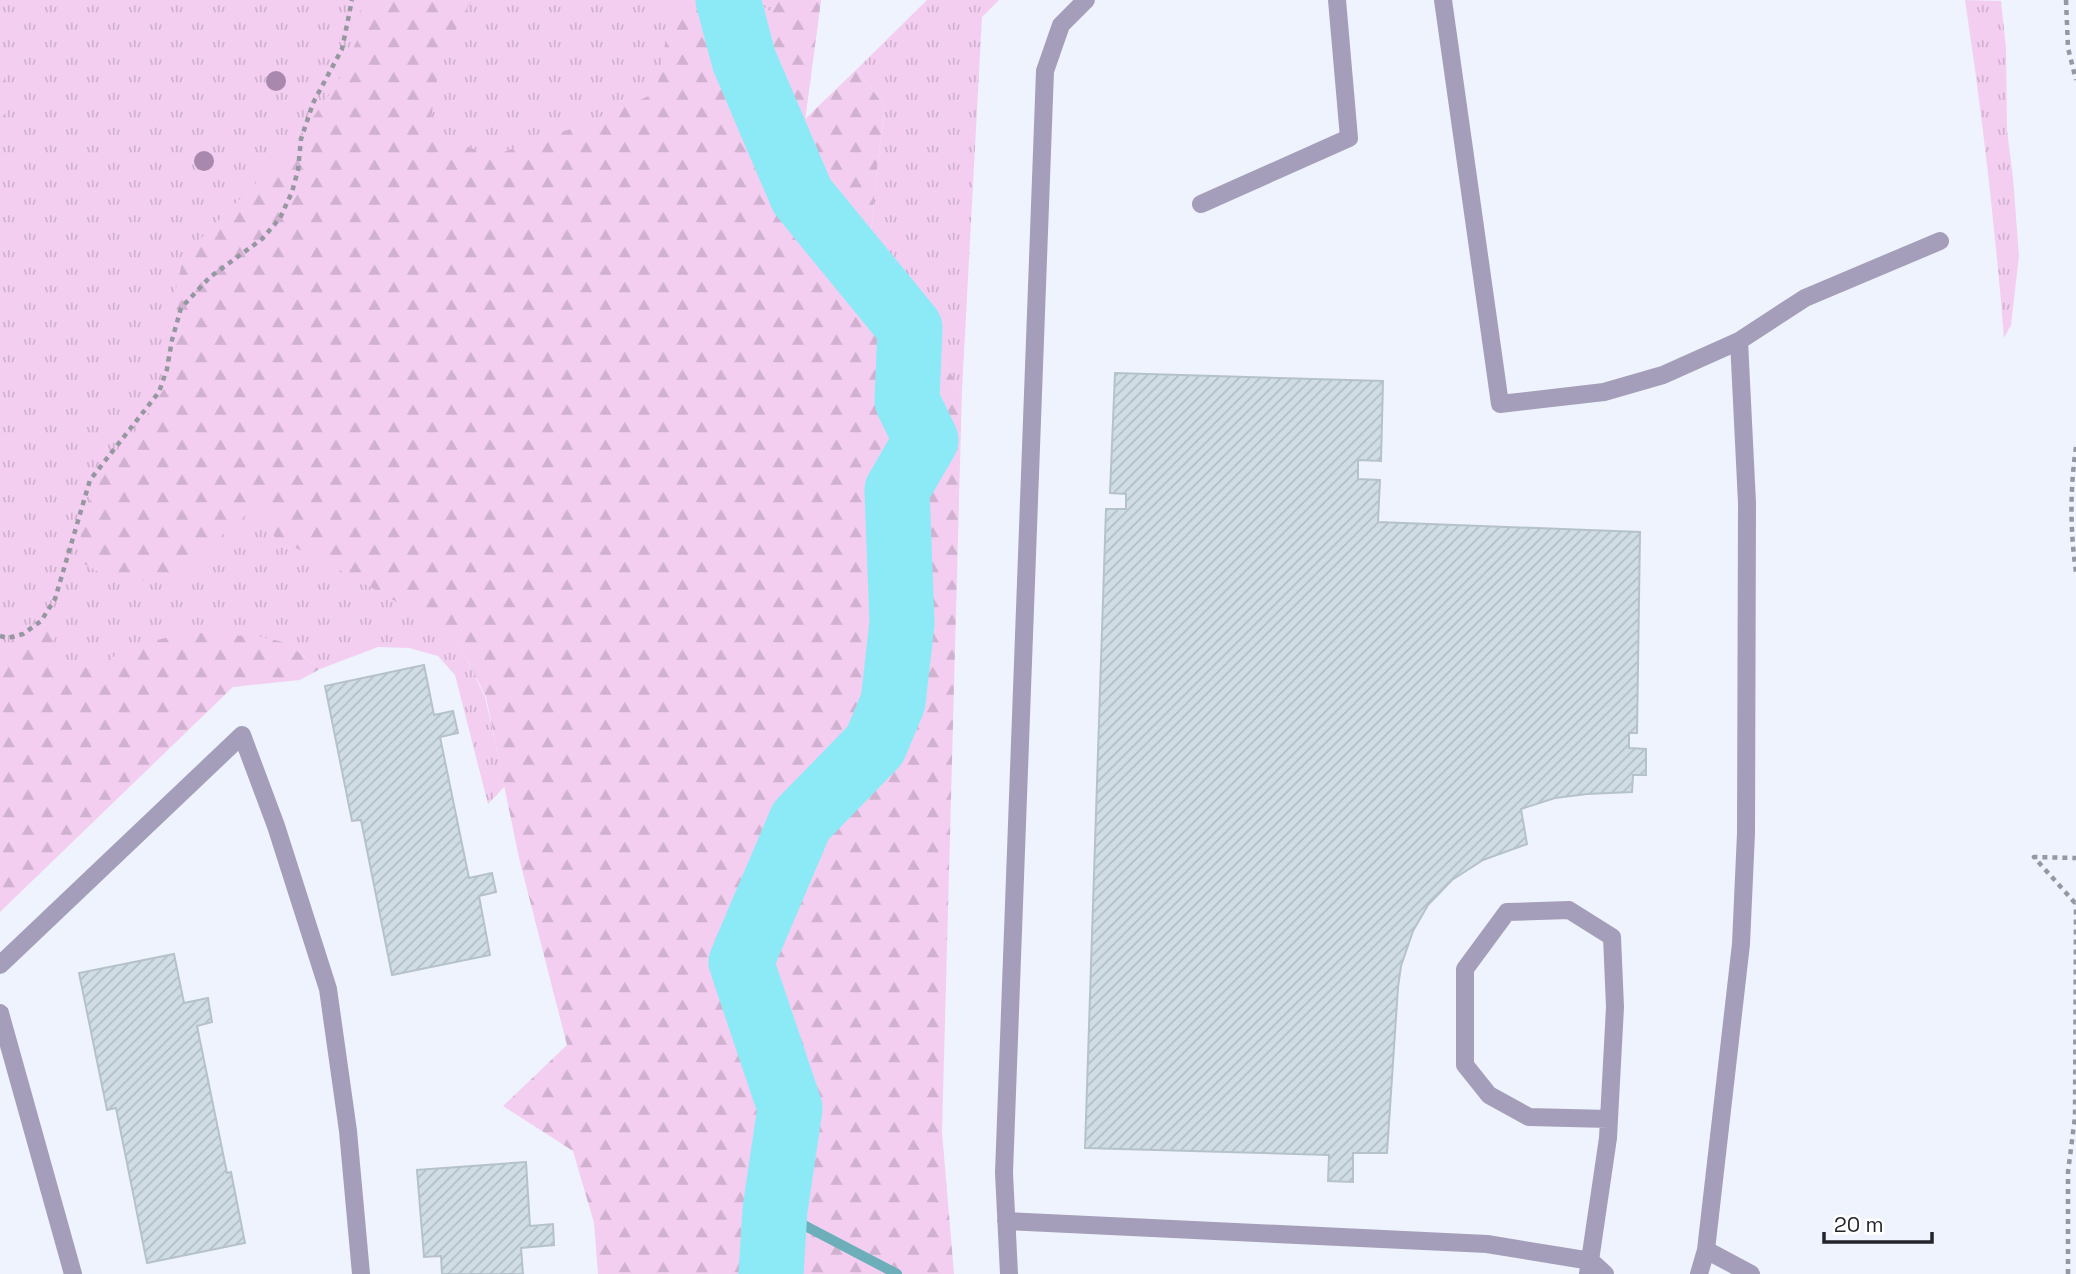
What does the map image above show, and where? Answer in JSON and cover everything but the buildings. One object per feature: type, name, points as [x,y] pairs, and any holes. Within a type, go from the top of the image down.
[{"type":"lane","points":[[1009,1274],[1004,1173],[1045,71],[1061,25],[1086,0]]},
{"type":"lane","points":[[1201,204],[1349,138],[1337,0]]},
{"type":"lane","points":[[1443,0],[1500,404],[1604,392],[1663,375],[1739,341],[1805,298],[1940,241]]},
{"type":"lane","points":[[1699,1274],[1706,1250],[1741,944],[1746,833],[1747,503],[1739,341]]},
{"type":"lane","points":[[0,965],[242,735],[276,826],[328,989],[348,1131],[360,1274]]},
{"type":"lane","points":[[1589,1267],[1608,1138],[1615,1007],[1612,937],[1569,910],[1507,912],[1465,969],[1465,1065],[1489,1095],[1529,1117],[1609,1119]]},
{"type":"lane","points":[[0,1013],[73,1274]]},
{"type":"lane","points":[[1006,1221],[1487,1244],[1589,1267],[1605,1274]]},
{"type":"lane","points":[[1706,1250],[1751,1274]]},
{"type":"path","points":[[0,636],[8,638],[23,634],[41,621],[55,599],[90,480],[159,392],[181,308],[210,277],[262,239],[280,218],[292,192],[298,170],[301,139],[313,103],[342,49],[352,0]]},
{"type":"path","points":[[2066,0],[2068,48],[2076,80]]},
{"type":"path","points":[[2076,447],[2071,535],[2076,572]]},
{"type":"path","points":[[2068,1274],[2068,1172],[2075,1117],[2076,903],[2034,857],[2076,858]]},
{"type":"green space","points":[[0,0],[821,0],[805,120],[330,564],[454,633],[485,697],[505,786],[488,804],[455,675],[438,656],[409,648],[378,647],[320,669],[287,643],[0,872]]},
{"type":"green space","points":[[361,0],[472,0],[440,60],[429,132],[492,156],[576,127],[656,93],[673,0],[753,0],[770,11],[773,0],[821,0],[805,119],[857,69],[885,107],[869,254],[962,390],[942,1132],[954,1274],[598,1274],[594,1223],[573,1151],[503,1106],[567,1045],[519,858],[486,697],[454,634],[329,564],[275,538],[259,504],[219,538],[182,578],[117,582],[79,561],[82,519],[102,473],[138,428],[164,389],[169,317],[184,255],[290,149],[337,84],[358,38]]},
{"type":"green space","points":[[927,0],[999,0],[982,17],[962,390],[869,254],[885,107],[857,69]]},
{"type":"green space","points":[[1965,0],[2001,1],[2006,48],[2007,130],[2019,256],[2011,325],[2004,338],[1988,169]]},
{"type":"green space","points":[[0,28],[6,95],[4,130],[0,134]]},
{"type":"green space","points":[[62,621],[52,646],[52,666],[68,669],[99,664],[140,644],[190,632],[254,635],[287,643],[320,669],[300,680],[233,687],[0,912],[0,648],[8,643],[33,638]]},
{"type":"waterway","points":[[728,0],[744,60],[802,196],[910,328],[907,401],[926,440],[897,490],[902,623],[893,702],[875,745],[801,821],[741,962],[790,1108],[775,1210],[771,1274]]},
{"type":"waterway","points":[[775,1210],[897,1274]]}]
